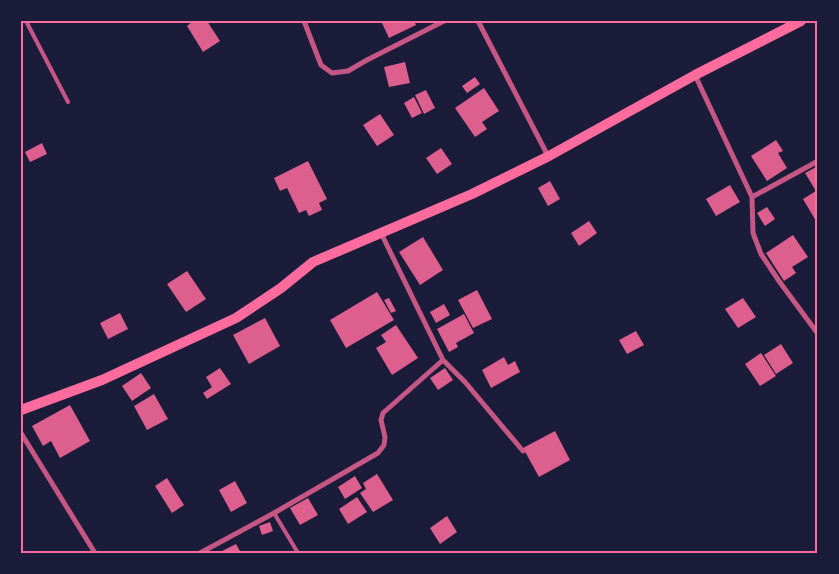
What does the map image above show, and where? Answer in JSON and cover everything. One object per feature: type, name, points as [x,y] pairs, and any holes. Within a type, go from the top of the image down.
[{"type":"main road","points":[[21,410],[102,380],[236,318],[281,288],[313,262],[472,194],[548,156],[695,75],[801,21]]},
{"type":"street","points":[[304,21],[321,65],[332,73],[348,71],[444,21]]},
{"type":"street","points":[[478,21],[548,156]]},
{"type":"street","points":[[695,75],[752,197],[753,233],[761,254],[778,281],[818,334]]},
{"type":"street","points":[[752,197],[818,161]]},
{"type":"street","points":[[381,232],[443,360],[465,382],[523,452]]},
{"type":"street","points":[[200,553],[378,453],[384,445],[385,437],[381,420],[383,413],[443,360]]},
{"type":"street","points":[[21,433],[95,553]]},
{"type":"lane","points":[[26,21],[68,102]]},
{"type":"lane","points":[[274,513],[298,553]]},
{"type":"building","points":[[193,21],[207,21],[220,41],[203,52],[187,26]]},
{"type":"building","points":[[381,21],[414,21],[416,25],[389,38]]},
{"type":"building","points":[[405,62],[410,83],[389,87],[384,67]]},
{"type":"building","points":[[475,77],[480,84],[467,93],[462,86]]},
{"type":"building","points":[[484,88],[499,111],[482,122],[487,129],[475,137],[455,108]]},
{"type":"building","points":[[426,90],[435,108],[424,114],[415,95]]},
{"type":"building","points":[[414,97],[422,113],[412,118],[404,103]]},
{"type":"building","points":[[380,114],[394,135],[377,146],[363,125]]},
{"type":"building","points":[[776,140],[783,151],[778,153],[787,168],[767,181],[751,156]]},
{"type":"building","points":[[42,143],[47,154],[30,162],[25,152]]},
{"type":"building","points":[[441,148],[452,164],[437,174],[426,158]]},
{"type":"building","points":[[308,161],[327,199],[319,203],[322,210],[309,216],[306,210],[299,213],[287,188],[280,191],[274,178]]},
{"type":"building","points":[[818,166],[818,220],[816,221],[803,199],[816,191],[805,173]]},
{"type":"building","points":[[550,181],[560,199],[548,206],[538,188]]},
{"type":"building","points":[[730,185],[740,202],[716,216],[706,199]]},
{"type":"building","points":[[767,207],[775,219],[765,226],[757,213]]},
{"type":"building","points":[[589,221],[597,233],[579,246],[571,233]]},
{"type":"building","points":[[793,235],[808,257],[792,267],[796,273],[784,281],[766,253]]},
{"type":"building","points":[[423,237],[443,270],[420,285],[399,252]]},
{"type":"building","points":[[187,271],[206,299],[186,312],[167,284]]},
{"type":"building","points":[[477,290],[492,319],[473,328],[458,300]]},
{"type":"building","points":[[377,292],[394,320],[346,348],[330,320]]},
{"type":"building","points":[[389,298],[396,311],[391,313],[384,300]]},
{"type":"building","points":[[743,298],[756,317],[738,328],[725,309]]},
{"type":"building","points":[[444,304],[450,315],[436,323],[430,312]]},
{"type":"building","points":[[120,313],[128,329],[108,339],[100,323]]},
{"type":"building","points":[[464,314],[474,333],[456,343],[458,347],[449,352],[437,329]]},
{"type":"building","points":[[265,318],[280,346],[249,364],[233,335]]},
{"type":"building","points":[[396,325],[418,358],[392,375],[376,348],[386,342],[381,335]]},
{"type":"building","points":[[636,331],[644,345],[627,354],[619,340]]},
{"type":"building","points":[[781,344],[793,363],[776,374],[764,355]]},
{"type":"building","points":[[761,353],[776,376],[760,386],[745,364]]},
{"type":"building","points":[[504,357],[508,365],[515,361],[520,372],[491,388],[482,370]]},
{"type":"building","points":[[220,368],[231,384],[207,399],[203,393],[212,387],[206,377]]},
{"type":"building","points":[[445,368],[453,380],[438,390],[430,378]]},
{"type":"building","points":[[141,373],[151,388],[132,401],[122,386]]},
{"type":"building","points":[[154,394],[168,419],[147,430],[134,406]]},
{"type":"building","points":[[70,405],[90,441],[60,458],[51,441],[43,446],[32,426]]},
{"type":"building","points":[[555,431],[570,460],[539,477],[523,448]]},
{"type":"building","points":[[377,474],[393,500],[373,512],[360,493],[366,489],[363,483]]},
{"type":"building","points":[[355,476],[362,488],[345,499],[338,487]]},
{"type":"building","points":[[167,478],[184,505],[172,513],[155,486]]},
{"type":"building","points":[[235,481],[247,503],[231,512],[219,490]]},
{"type":"building","points":[[357,497],[367,512],[348,524],[339,509]]},
{"type":"building","points":[[308,498],[318,515],[300,525],[290,508]]},
{"type":"building","points":[[447,516],[457,532],[440,544],[430,528]]},
{"type":"building","points":[[270,522],[273,531],[262,535],[259,526]]},
{"type":"building","points":[[236,544],[241,553],[223,553],[222,551]]}]
